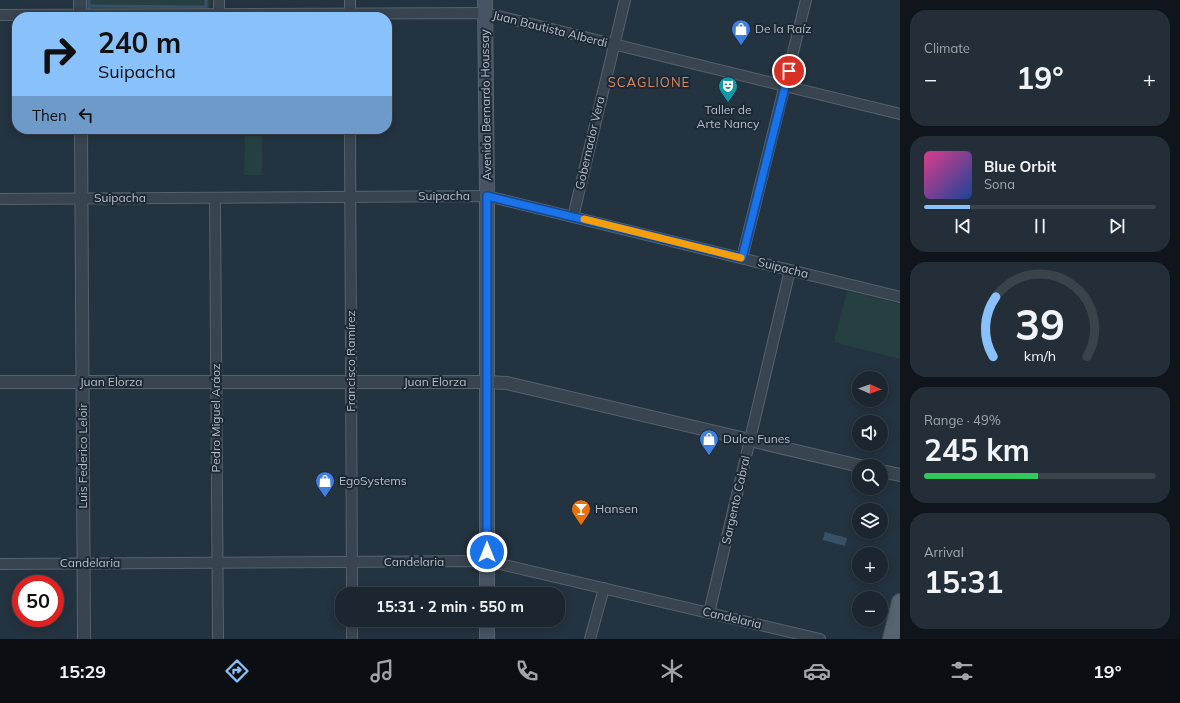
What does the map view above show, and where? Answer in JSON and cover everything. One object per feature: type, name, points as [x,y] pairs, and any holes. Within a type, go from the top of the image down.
[{"type":"main road","name":"Avenida Bernardo Houssay","points":[[485,7],[487,196],[487,587]]},
{"type":"main road","points":[[891,639],[900,602]]},
{"type":"main road","points":[[487,627],[487,639]]},
{"type":"street","points":[[80,0],[80,12]]},
{"type":"street","points":[[219,0],[219,12]]},
{"type":"street","points":[[350,0],[350,12]]},
{"type":"street","name":"Gobernador Vera","points":[[573,217],[624,0]]},
{"type":"street","points":[[742,258],[806,0]]},
{"type":"street","name":"Juan Bautista Alberdi","points":[[392,13],[485,7],[614,44],[900,114]]},
{"type":"street","name":"Juan Bautista Alberdi","points":[[0,15],[12,15]]},
{"type":"street","name":"Luis Federico Leloir","points":[[81,134],[84,639]]},
{"type":"street","name":"Francisco Ramírez","points":[[350,134],[352,587]]},
{"type":"street","name":"Suipacha","points":[[0,199],[487,196],[900,297]]},
{"type":"street","name":"Pedro Miguel Aráoz","points":[[215,198],[218,639]]},
{"type":"street","name":"Sargento Cabral","points":[[709,613],[790,270]]},
{"type":"street","name":"Juan Elorza","points":[[0,382],[507,383],[852,464]]},
{"type":"street","points":[[888,472],[900,475]]},
{"type":"street","name":"Candelaria","points":[[0,564],[487,562],[820,639]]},
{"type":"street","points":[[590,639],[604,588]]},
{"type":"street","points":[[352,627],[352,639]]},
{"type":"green space","points":[[85,0],[211,0],[210,9],[87,10]]},
{"type":"green space","points":[[245,136],[262,136],[262,175],[244,175]]},
{"type":"green space","points":[[847,291],[900,304],[900,359],[834,342]]},
{"type":"water","points":[[825,532],[847,538],[845,546],[823,540],[822,542]]},
{"type":"waterway","points":[[89,0],[89,8]]},
{"type":"waterway","points":[[89,6],[206,7],[206,0]]},
{"type":"slow traffic","points":[[584,219],[741,258]]},
{"type":"place","name":"De la Raíz","points":[[741,46]]},
{"type":"place","name":"Taller de Arte Nancy","points":[[728,103]]},
{"type":"place","name":"Dulce Funes","points":[[709,456]]},
{"type":"place","name":"EgoSystems","points":[[325,498]]},
{"type":"place","name":"Hansen","points":[[581,526]]},
{"type":"district","name":"SCAGLIONE","points":[[649,82]]},
{"type":"route","points":[[487,552],[487,196],[742,258],[789,71]]}]
